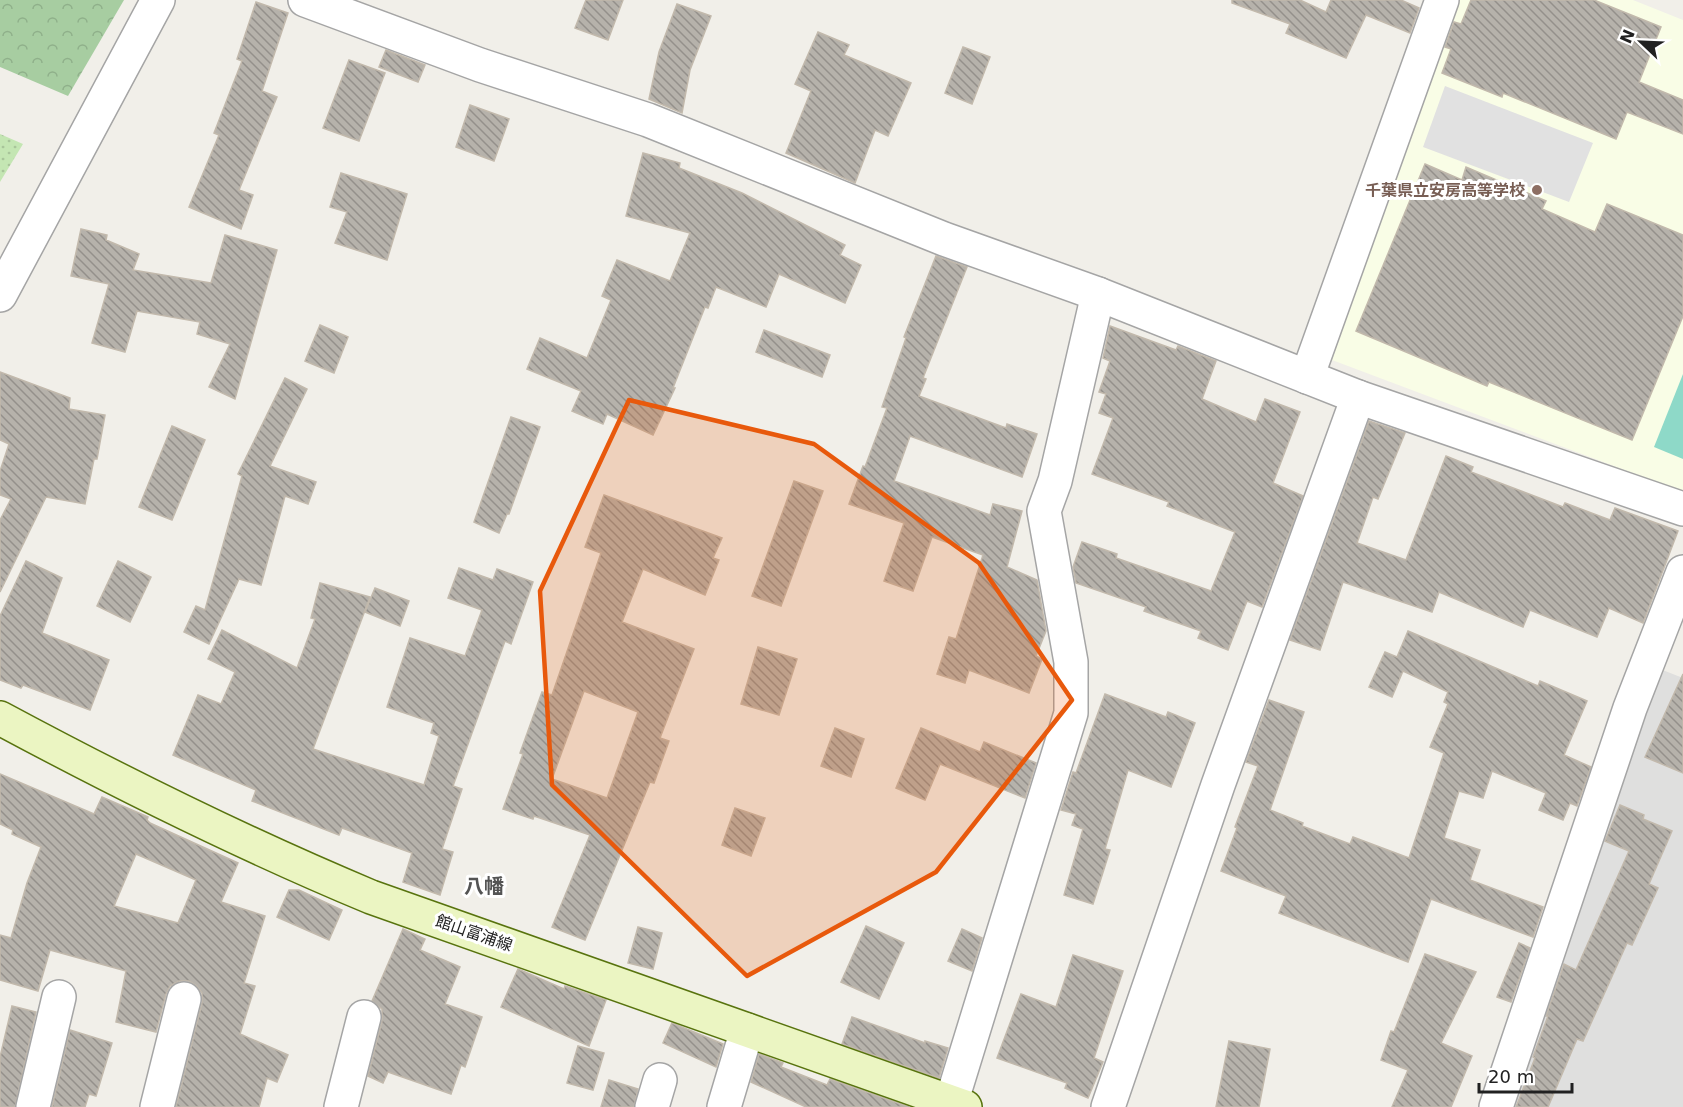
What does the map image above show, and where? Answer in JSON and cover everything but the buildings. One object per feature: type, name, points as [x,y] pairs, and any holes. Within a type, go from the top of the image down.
[{"type":"main road","name":"館山富浦線","points":[[0,718],[149,795],[287,862],[350,888],[958,1105]]},
{"type":"street","points":[[0,295],[158,0]]},
{"type":"street","points":[[305,0],[480,65],[648,120],[944,238],[1098,294],[1358,396],[1683,509]]},
{"type":"street","points":[[1307,377],[1442,0]]},
{"type":"street","points":[[958,1105],[1071,713],[1071,662],[1044,511],[1055,481],[1098,294]]},
{"type":"street","points":[[1108,1107],[1218,785],[1358,396]]},
{"type":"street","points":[[1496,1107],[1630,708],[1683,572]]},
{"type":"street","points":[[33,1107],[59,996]]},
{"type":"street","points":[[157,1107],[184,999]]},
{"type":"street","points":[[341,1107],[364,1017]]},
{"type":"street","points":[[724,1107],[747,1030]]},
{"type":"highlighted area","points":[[629,400],[814,444],[979,563],[1072,700],[936,872],[747,976],[552,785],[540,591]]},
{"type":"shaded area","name":"千葉県立安房高等学校","points":[[1457,0],[1633,0],[1683,20],[1683,492],[1332,360]]},
{"type":"shaded area","points":[[1445,86],[1593,143],[1569,202],[1423,147]]},
{"type":"shaded area","points":[[1660,669],[1683,678],[1683,1107],[1504,1107]]},
{"type":"green space","points":[[0,0],[124,0],[68,96],[0,67]]},
{"type":"green space","points":[[0,134],[23,144],[0,182]]},
{"type":"green space","points":[[1683,374],[1683,459],[1654,447]]},
{"type":"place","name":"千葉県立安房高等学校","points":[[1537,190]]},
{"type":"district","name":"八幡","points":[[484,886]]}]
